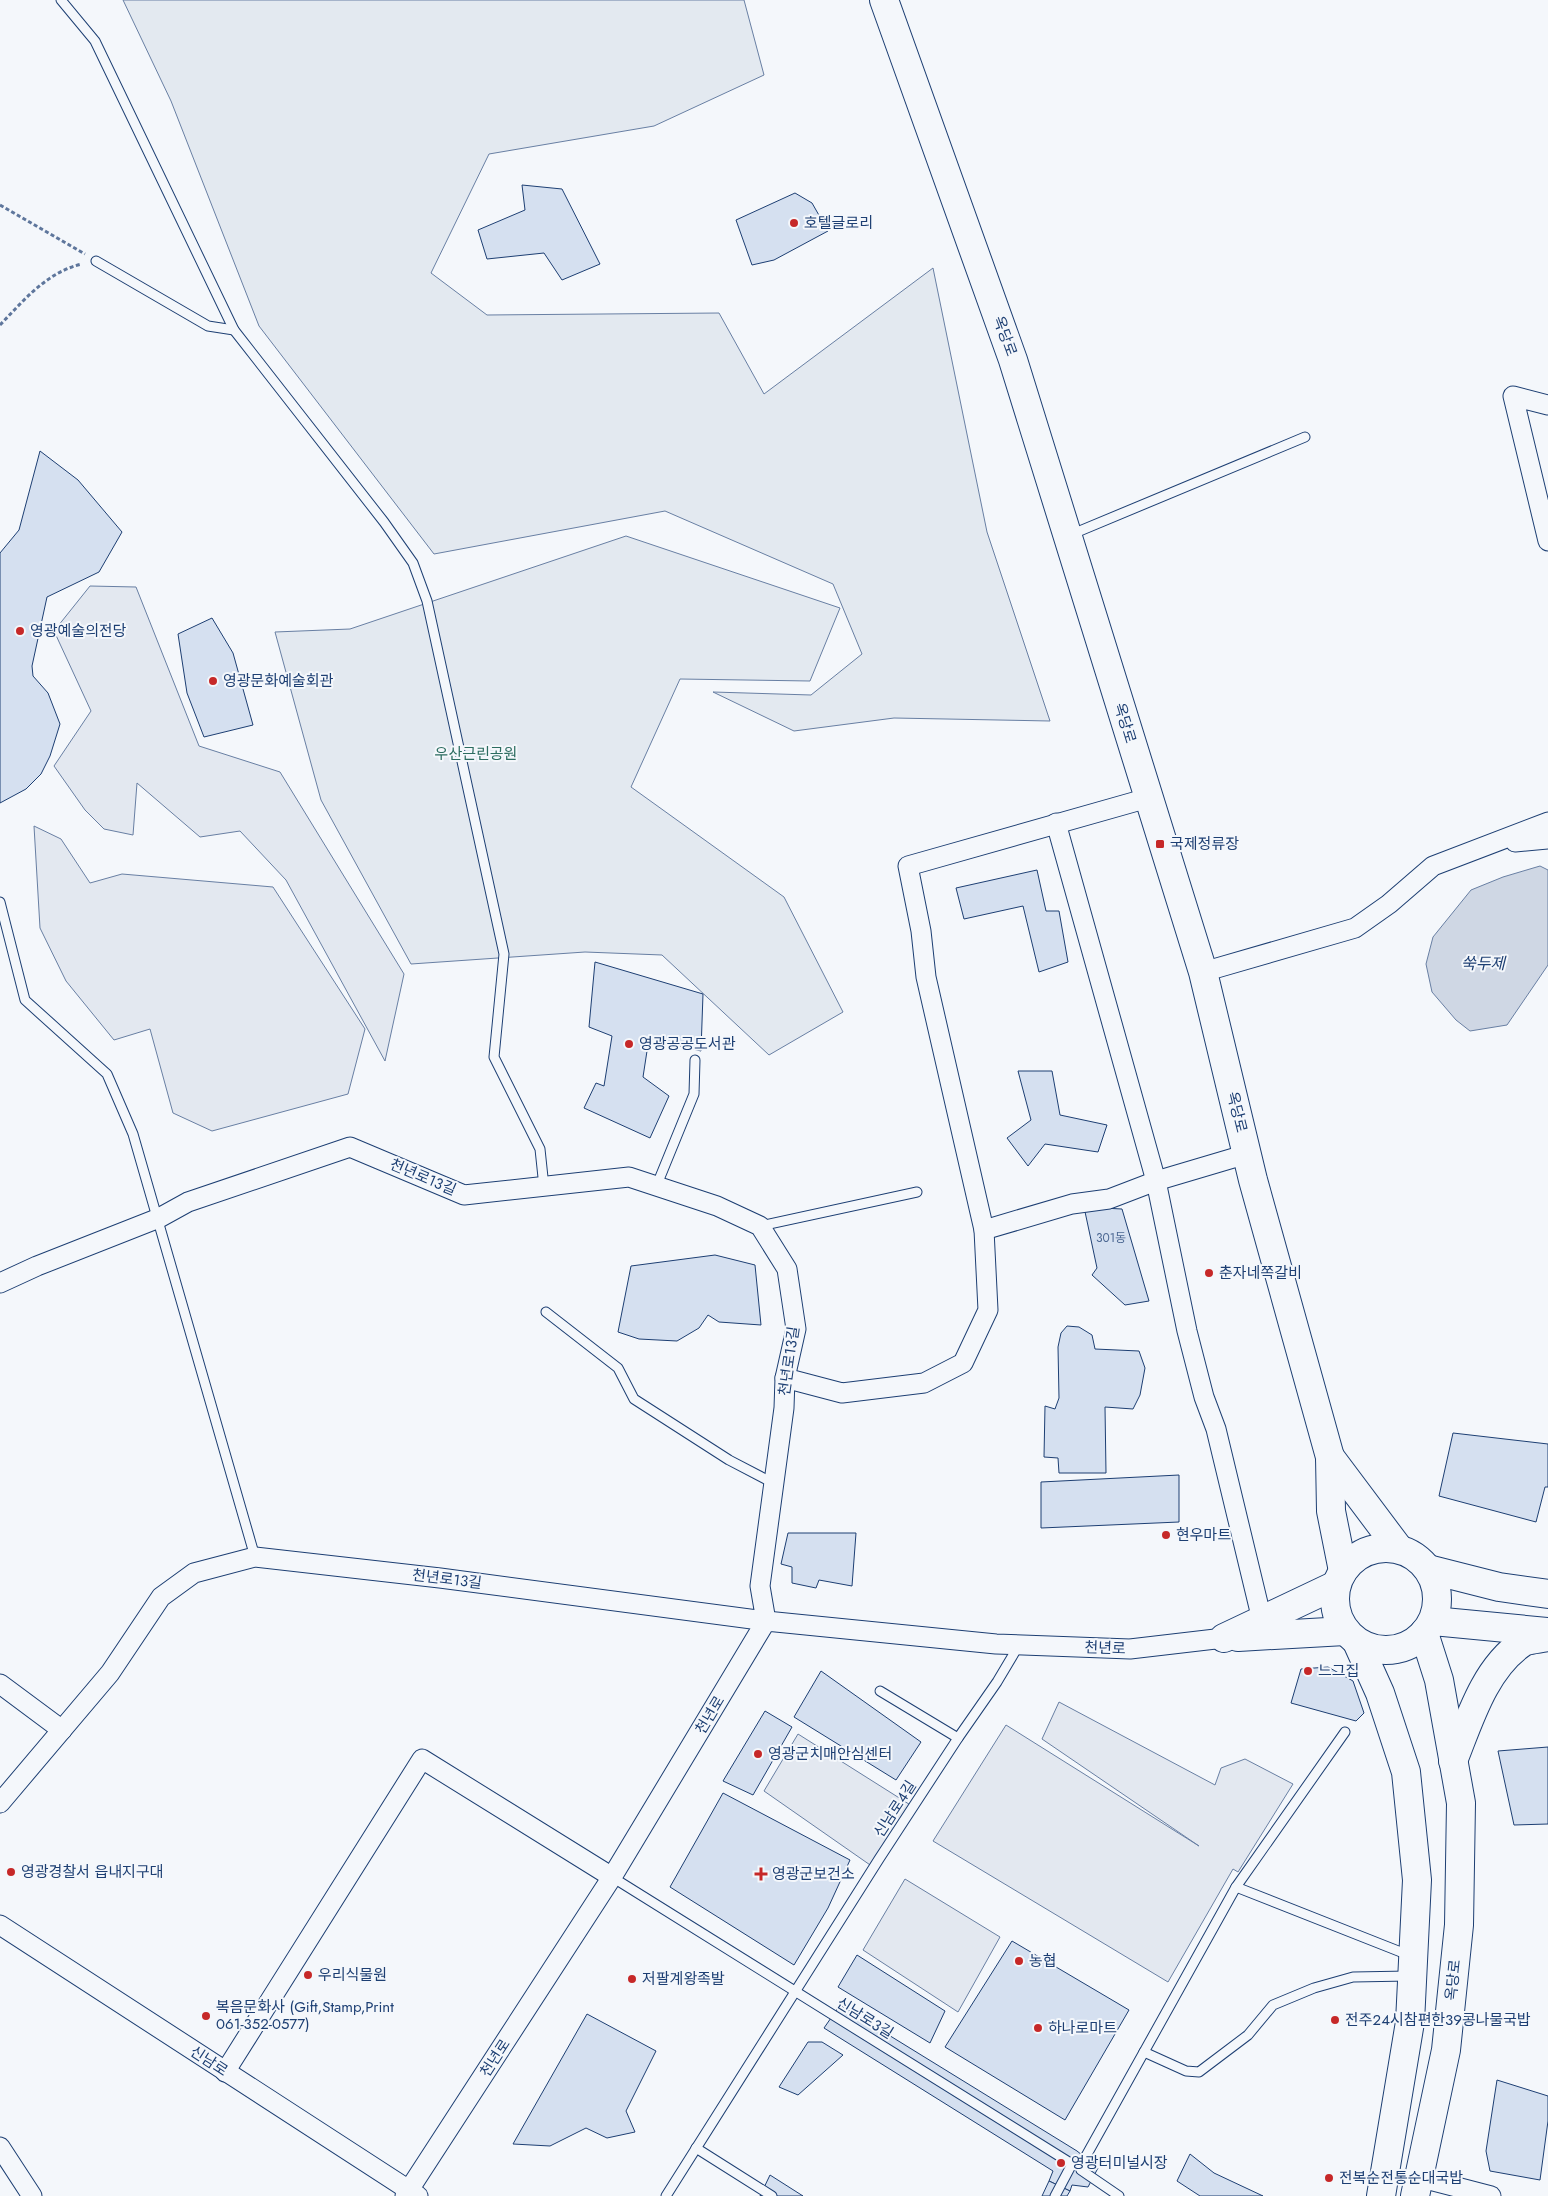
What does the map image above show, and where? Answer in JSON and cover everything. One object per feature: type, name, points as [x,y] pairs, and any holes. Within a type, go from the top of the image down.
[{"type":"main road","name":"옥당로","points":[[884,0],[1013,360],[1203,972],[1247,1154],[1330,1457]]},
{"type":"main road","points":[[1330,1457],[1399,1549]]},
{"type":"main road","points":[[1330,1457],[1331,1511],[1339,1578],[1334,1601],[1337,1617],[1351,1637],[1380,1692],[1406,1772],[1417,1880],[1410,2022],[1380,2196]]},
{"type":"main road","points":[[1383,1548],[1399,1549],[1415,1557],[1428,1569],[1437,1595],[1428,1627],[1407,1646],[1385,1651],[1371,1649],[1351,1637],[1224,1638],[1262,1620],[1339,1578],[1353,1559],[1368,1551],[1383,1548]]},
{"type":"main road","points":[[1428,1569],[1499,1587],[1548,1594]]},
{"type":"main road","name":"옥당로","points":[[1416,2186],[1446,2050],[1459,1925],[1461,1803],[1428,1627]]},
{"type":"main road","points":[[1428,1627],[1548,1632]]},
{"type":"main road","points":[[1453,1761],[1476,1704],[1500,1663],[1523,1642],[1548,1637]]},
{"type":"street","points":[[1548,405],[1512,396],[1548,541]]},
{"type":"street","points":[[785,1378],[842,1394],[924,1383],[963,1364],[988,1310],[984,1230],[926,977],[921,931],[908,866],[1148,798]]},
{"type":"street","points":[[1203,972],[1299,946],[1355,928],[1389,904],[1434,866],[1548,822]]},
{"type":"street","points":[[1056,823],[1156,1182],[1187,1331],[1204,1397],[1216,1429],[1262,1620]]},
{"type":"street","points":[[1494,844],[1548,839]]},
{"type":"street","name":"천년로13길","points":[[0,1283],[36,1266],[159,1218],[188,1202],[350,1146],[464,1195],[629,1177],[717,1206],[760,1226],[788,1269],[796,1329],[785,1378],[784,1408],[760,1586],[766,1621],[440,1578],[255,1557],[194,1573],[161,1597],[110,1673],[0,1803]]},
{"type":"street","points":[[984,1230],[1072,1204],[1109,1199],[1156,1182],[1247,1154]]},
{"type":"street","name":"천년로","points":[[411,2194],[612,1877],[766,1621],[1019,1644],[1130,1649],[1224,1638]]},
{"type":"street","points":[[0,1684],[62,1730]]},
{"type":"street","points":[[225,2072],[422,1759],[612,1877]]},
{"type":"street","name":"신남로","points":[[0,1925],[411,2194]]},
{"type":"street","points":[[0,2147],[32,2196]]},
{"type":"street","points":[[1416,2186],[1491,2196]]},
{"type":"lane","points":[[61,0],[96,41],[234,330],[384,522],[413,563],[427,601],[504,954],[494,1057],[540,1149],[544,1187]]},
{"type":"lane","points":[[96,261],[208,326],[234,330]]},
{"type":"lane","points":[[1068,536],[1305,437]]},
{"type":"lane","points":[[0,902],[26,1000],[108,1074],[133,1134],[159,1218],[255,1557]]},
{"type":"lane","points":[[656,1186],[694,1094],[695,1060]]},
{"type":"lane","points":[[760,1226],[917,1192]]},
{"type":"lane","points":[[546,1312],[618,1368],[634,1399],[729,1460],[773,1483]]},
{"type":"lane","name":"신남로4길","points":[[666,2196],[958,1738],[998,1682],[1019,1644]]},
{"type":"lane","points":[[880,1691],[958,1738]]},
{"type":"lane","points":[[1119,2196],[1081,2170],[1086,2156],[1236,1887],[1345,1732]]},
{"type":"lane","name":"신남로3길","points":[[612,1877],[1081,2170]]},
{"type":"lane","points":[[1236,1887],[1413,1967]]},
{"type":"lane","points":[[1144,2052],[1186,2071],[1199,2072],[1248,2035],[1273,2005],[1314,1988],[1353,1977],[1413,1967]]},
{"type":"lane","points":[[696,2148],[772,2196]]},
{"type":"lane","points":[[1055,2196],[1072,2164]]},
{"type":"path","points":[[0,205],[96,261]]},
{"type":"path","points":[[0,325],[31,292],[65,268],[96,261]]},
{"type":"green space","points":[[123,0],[744,0],[764,75],[654,126],[489,154],[431,273],[487,315],[719,313],[764,394],[933,268],[987,532],[1050,721],[894,718],[794,731],[713,692],[811,695],[862,654],[833,584],[665,511],[434,554],[259,326],[171,101]]},
{"type":"green space","name":"우산근린공원","points":[[626,536],[840,608],[810,681],[680,679],[631,787],[784,897],[843,1012],[769,1055],[662,955],[585,952],[411,964],[321,800],[275,632],[350,629]]},
{"type":"shaded area","points":[[90,586],[136,587],[199,746],[280,772],[404,974],[385,1061],[286,880],[240,831],[200,837],[137,783],[133,835],[104,829],[85,810],[54,766],[91,711],[54,631]]},
{"type":"shaded area","points":[[34,826],[61,839],[90,883],[122,874],[273,887],[365,1029],[348,1094],[212,1131],[173,1113],[150,1029],[114,1040],[66,981],[40,928]]},
{"type":"shaded area","points":[[1059,1702],[1215,1785],[1221,1768],[1245,1759],[1293,1784],[1238,1872],[1233,1869],[1168,1982],[933,1841],[1006,1725],[1199,1846],[1042,1739]]},
{"type":"shaded area","points":[[798,1734],[912,1806],[873,1867],[764,1791]]},
{"type":"shaded area","points":[[905,1879],[1000,1937],[958,2012],[863,1950]]},
{"type":"water","name":"쑥두제","points":[[1540,866],[1548,870],[1548,965],[1507,1025],[1470,1031],[1456,1020],[1432,992],[1426,964],[1433,937],[1471,890],[1503,877]]},
{"type":"building","points":[[522,185],[562,189],[600,264],[562,280],[544,253],[487,259],[478,230],[525,210]]},
{"type":"building","points":[[795,193],[812,203],[828,231],[774,260],[752,265],[736,220]]},
{"type":"building","name":"영광예술의전당","points":[[40,451],[78,480],[122,532],[99,572],[47,597],[32,666],[33,676],[48,693],[60,724],[50,756],[41,774],[26,789],[0,803],[0,553],[19,530]]},
{"type":"building","name":"영광문화예술회관","points":[[212,618],[233,653],[253,725],[204,737],[187,693],[178,634]]},
{"type":"building","points":[[1037,870],[1046,911],[1059,911],[1068,962],[1039,972],[1023,906],[964,919],[956,888]]},
{"type":"building","name":"영광공공도서관","points":[[595,962],[703,994],[701,1051],[649,1038],[643,1077],[669,1096],[650,1138],[584,1108],[596,1083],[604,1086],[612,1036],[589,1027]]},
{"type":"building","points":[[1018,1071],[1052,1071],[1060,1115],[1107,1125],[1098,1152],[1045,1144],[1028,1166],[1007,1138],[1031,1120]]},
{"type":"building","points":[[1084,1207],[1122,1209],[1149,1301],[1125,1305],[1092,1275],[1097,1268]]},
{"type":"building","points":[[715,1255],[755,1265],[761,1325],[719,1322],[708,1315],[699,1328],[677,1341],[639,1339],[618,1332],[631,1266]]},
{"type":"building","points":[[1067,1326],[1079,1327],[1092,1335],[1095,1349],[1139,1351],[1145,1368],[1140,1395],[1133,1409],[1105,1407],[1106,1473],[1059,1473],[1058,1458],[1044,1457],[1045,1406],[1055,1409],[1059,1398],[1058,1347],[1061,1333]]},
{"type":"building","points":[[1453,1433],[1548,1444],[1548,1487],[1545,1487],[1536,1522],[1439,1496]]},
{"type":"building","points":[[1179,1475],[1179,1522],[1041,1528],[1041,1482]]},
{"type":"building","points":[[788,1533],[856,1533],[852,1586],[819,1580],[816,1588],[792,1583],[792,1567],[781,1564]]},
{"type":"building","points":[[1328,1667],[1353,1681],[1364,1713],[1356,1721],[1291,1703],[1301,1669]]},
{"type":"building","points":[[821,1671],[921,1742],[896,1780],[794,1717]]},
{"type":"building","name":"영광군치매안심센터","points":[[765,1711],[792,1727],[753,1795],[723,1781]]},
{"type":"building","points":[[1548,1747],[1548,1824],[1514,1825],[1498,1751]]},
{"type":"building","name":"영광군보건소","points":[[723,1793],[850,1860],[828,1908],[794,1965],[670,1887]]},
{"type":"building","name":"하나로마트","points":[[1012,1941],[1129,2010],[1065,2120],[945,2047]]},
{"type":"building","points":[[857,1955],[945,2011],[930,2043],[838,1987]]},
{"type":"building","points":[[840,2005],[1077,2151],[1098,2168],[1088,2187],[1072,2185],[1070,2191],[1049,2181],[1053,2171],[824,2028]]},
{"type":"building","points":[[587,2014],[656,2051],[626,2111],[635,2132],[607,2138],[586,2128],[550,2146],[513,2144]]},
{"type":"building","points":[[808,2042],[822,2042],[843,2055],[798,2095],[779,2087]]},
{"type":"building","points":[[1497,2080],[1548,2096],[1548,2121],[1540,2180],[1490,2171],[1486,2151]]},
{"type":"building","points":[[1190,2154],[1214,2173],[1263,2196],[1200,2196],[1177,2181]]},
{"type":"building","points":[[770,2175],[803,2196],[760,2196]]},
{"type":"building","points":[[1049,2181],[1070,2191],[1067,2196],[1042,2196]]},
{"type":"place","name":"호텔글로리","points":[[794,223]]},
{"type":"place","name":"영광예술의전당","points":[[20,631]]},
{"type":"place","name":"영광문화예술회관","points":[[213,681]]},
{"type":"place","name":"국제정류장","points":[[1160,844]]},
{"type":"place","name":"영광공공도서관","points":[[629,1044]]},
{"type":"place","name":"춘자네쪽갈비","points":[[1209,1273]]},
{"type":"place","name":"현우마트","points":[[1166,1535]]},
{"type":"place","name":"느그집","points":[[1308,1671]]},
{"type":"place","name":"영광군치매안심센터","points":[[758,1754]]},
{"type":"place","name":"영광경찰서 읍내지구대","points":[[11,1872]]},
{"type":"place","name":"영광군보건소","points":[[761,1874]]},
{"type":"place","name":"농협","points":[[1019,1961]]},
{"type":"place","name":"우리식물원","points":[[308,1975]]},
{"type":"place","name":"저팔계왕족발","points":[[632,1979]]},
{"type":"place","name":"복음문화사 (Gift,Stamp,Print 061-352-0577)","points":[[206,2016]]},
{"type":"place","name":"전주24시참편한39콩나물국밥","points":[[1335,2020]]},
{"type":"place","name":"하나로마트","points":[[1038,2028]]},
{"type":"place","name":"영광터미널시장","points":[[1061,2163]]},
{"type":"place","name":"전복순전통순대국밥","points":[[1329,2178]]}]
